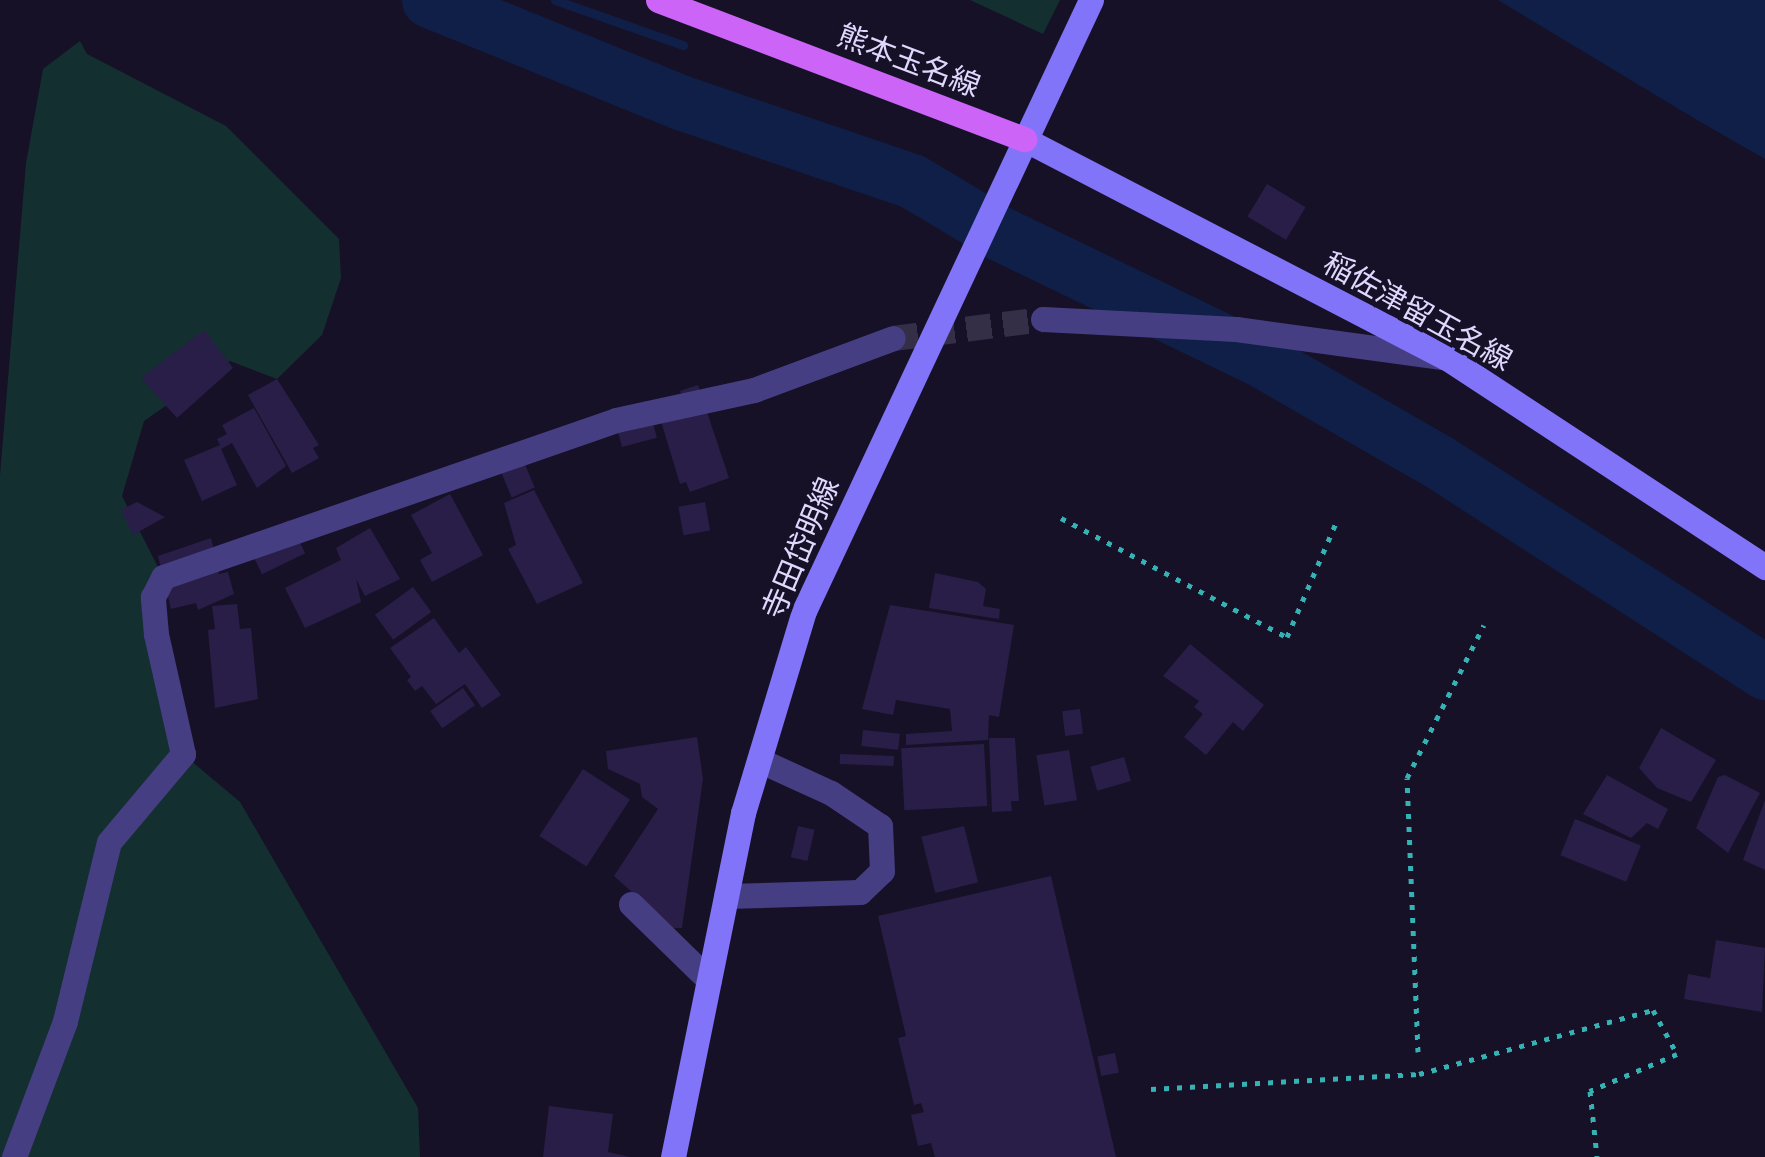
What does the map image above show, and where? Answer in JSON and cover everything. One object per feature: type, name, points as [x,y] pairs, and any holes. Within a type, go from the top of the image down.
[{"type":"main road","name":"熊本玉名線","points":[[658,0],[1024,139]]},
{"type":"main road","name":"寺田岱明線","points":[[673,1157],[726,896],[759,760],[804,611],[1091,0]]},
{"type":"main road","name":"稲佐津留玉名線","points":[[1024,139],[1447,358],[1765,567]]},
{"type":"street","points":[[698,0],[730,26]]},
{"type":"street","points":[[1043,318],[1236,330],[1447,358]]},
{"type":"street","points":[[14,1157],[65,1020],[109,842],[183,754],[156,634],[153,597],[163,577],[616,420],[754,390],[892,338]]},
{"type":"street","points":[[1739,552],[1765,575]]},
{"type":"street","points":[[726,896],[860,892],[882,871],[880,826],[831,793],[759,760]]},
{"type":"street","points":[[631,904],[709,980]]},
{"type":"path","points":[[1060,518],[1287,637],[1338,518]]},
{"type":"path","points":[[1418,1052],[1406,778],[1484,625]]},
{"type":"path","points":[[1151,1089],[1419,1074],[1653,1010],[1677,1054],[1590,1091],[1597,1157]]},
{"type":"green space","points":[[970,0],[1060,0],[1043,34]]},
{"type":"green space","points":[[80,41],[87,54],[226,126],[339,239],[341,278],[322,335],[277,379],[230,361],[144,421],[122,496],[163,577],[155,625],[183,754],[240,802],[418,1108],[420,1157],[0,1157],[0,475],[26,163],[43,69]]},
{"type":"water","points":[[1498,0],[1765,0],[1765,159],[1697,120]]},
{"type":"building","points":[[1267,184],[1306,207],[1286,240],[1247,217]]},
{"type":"building","points":[[204,330],[233,368],[177,418],[141,378]]},
{"type":"building","points":[[277,379],[319,445],[313,448],[319,458],[292,473],[248,395]]},
{"type":"building","points":[[698,385],[729,478],[690,492],[686,482],[680,484],[660,418],[683,401],[680,391]]},
{"type":"building","points":[[647,401],[657,438],[622,447],[612,410]]},
{"type":"building","points":[[254,408],[286,466],[257,488],[232,443],[221,449],[237,485],[202,501],[184,460],[220,445],[217,439],[227,434],[222,425]]},
{"type":"building","points":[[523,460],[535,488],[512,497],[500,470]]},
{"type":"building","points":[[534,490],[583,583],[537,604],[508,549],[516,545],[504,503]]},
{"type":"building","points":[[450,494],[483,555],[432,582],[420,560],[432,553],[411,515]]},
{"type":"building","points":[[137,502],[165,517],[133,535],[121,510]]},
{"type":"building","points":[[705,502],[710,531],[683,535],[678,507]]},
{"type":"building","points":[[289,520],[305,553],[262,574],[246,541]]},
{"type":"building","points":[[370,528],[400,579],[365,596],[356,579],[361,602],[305,628],[285,588],[341,560],[336,548]]},
{"type":"building","points":[[211,538],[219,574],[228,572],[234,594],[198,610],[196,603],[171,609],[158,556]]},
{"type":"building","points":[[935,573],[978,582],[986,589],[983,606],[1000,609],[999,619],[929,608]]},
{"type":"building","points":[[413,587],[431,612],[393,640],[375,615]]},
{"type":"building","points":[[237,604],[240,629],[251,628],[258,699],[215,708],[208,630],[215,629],[212,606]]},
{"type":"building","points":[[890,605],[1014,625],[999,717],[989,715],[988,740],[906,745],[906,734],[952,731],[950,709],[896,700],[893,715],[862,709]]},
{"type":"building","points":[[434,618],[459,653],[466,647],[501,695],[482,708],[465,684],[436,704],[422,686],[415,691],[407,680],[411,677],[390,648]]},
{"type":"building","points":[[1190,644],[1264,705],[1243,731],[1233,722],[1206,755],[1184,737],[1203,714],[1194,707],[1199,701],[1163,676]]},
{"type":"building","points":[[463,688],[475,705],[442,728],[430,711]]},
{"type":"building","points":[[1080,709],[1083,734],[1065,736],[1062,711]]},
{"type":"building","points":[[1661,728],[1716,760],[1691,802],[1657,788],[1639,768]]},
{"type":"building","points":[[863,730],[900,734],[898,750],[861,746]]},
{"type":"building","points":[[697,737],[703,779],[682,928],[672,928],[614,876],[658,809],[642,797],[640,784],[608,769],[606,751]]},
{"type":"building","points":[[989,738],[1015,738],[1019,801],[1011,801],[1012,811],[992,812]]},
{"type":"building","points":[[984,744],[987,806],[904,810],[901,748]]},
{"type":"building","points":[[1069,750],[1077,800],[1044,806],[1036,755]]},
{"type":"building","points":[[840,754],[894,756],[894,766],[840,764]]},
{"type":"building","points":[[1124,757],[1131,781],[1097,791],[1090,767]]},
{"type":"building","points":[[583,769],[630,799],[586,867],[539,836]]},
{"type":"building","points":[[1607,775],[1668,809],[1658,829],[1647,823],[1631,838],[1583,814]]},
{"type":"building","points":[[1725,775],[1760,793],[1728,853],[1696,828],[1718,777]]},
{"type":"building","points":[[1765,800],[1765,870],[1743,860]]},
{"type":"building","points":[[1575,819],[1641,846],[1626,882],[1560,855]]},
{"type":"building","points":[[798,826],[815,830],[807,861],[791,857]]},
{"type":"building","points":[[964,826],[978,882],[935,893],[921,837]]},
{"type":"building","points":[[1051,876],[1116,1157],[935,1157],[931,1143],[918,1146],[911,1115],[924,1112],[921,1103],[914,1105],[898,1038],[906,1036],[878,916]]},
{"type":"building","points":[[1716,940],[1765,948],[1762,1012],[1684,999],[1688,974],[1710,978]]},
{"type":"building","points":[[1115,1053],[1119,1073],[1101,1076],[1097,1056]]},
{"type":"building","points":[[549,1106],[613,1114],[608,1152],[630,1157],[543,1157]]},
{"type":"waterway","points":[[429,0],[680,102],[912,181],[1001,234],[1258,358],[1439,462],[1765,672]]},
{"type":"waterway","points":[[555,0],[683,45]]},
{"type":"tunnel","points":[[893,338],[1043,319]]}]
